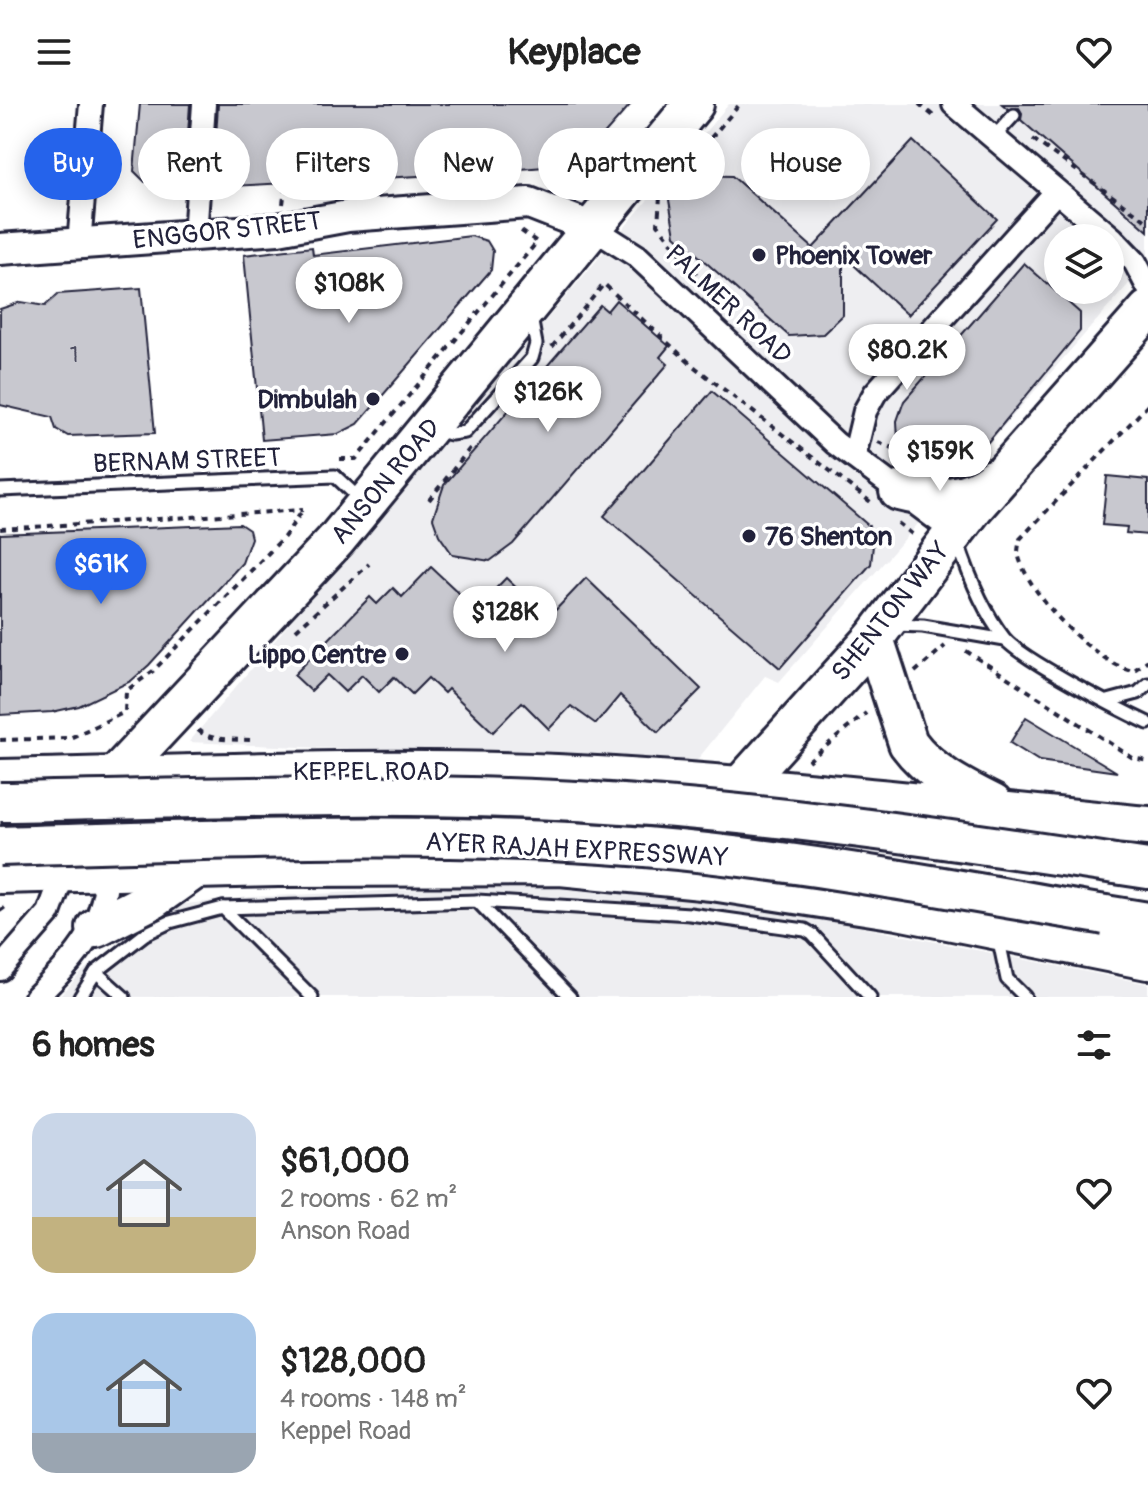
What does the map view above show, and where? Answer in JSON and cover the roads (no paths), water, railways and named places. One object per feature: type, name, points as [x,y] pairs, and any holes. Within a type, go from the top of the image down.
[{"type":"highway","name":"ANSON ROAD","points":[[64,872],[115,776],[336,540],[694,104]]},
{"type":"highway","name":"SHENTON WAY","points":[[661,874],[758,789],[945,543],[1148,310]]},
{"type":"highway","points":[[887,503],[967,494],[991,482],[1018,457]]},
{"type":"highway","points":[[879,631],[891,692],[908,743],[918,757],[960,788],[1009,812]]},
{"type":"highway","name":"KEPPEL ROAD","points":[[0,779],[402,770],[559,774],[846,794],[1148,826]]},
{"type":"highway","name":"AYER RAJAH EXPRESSWAY","points":[[0,802],[345,795],[573,801],[844,825],[1148,869]]},
{"type":"highway","name":"AYER RAJAH EXPRESSWAY","points":[[0,846],[457,839],[633,846],[839,871],[1148,922]]},
{"type":"highway","points":[[0,874],[546,866],[661,874],[898,910],[1148,960]]},
{"type":"highway","points":[[96,928],[153,899],[194,870]]},
{"type":"street","points":[[79,244],[91,104]]},
{"type":"street","points":[[195,236],[204,104]]},
{"type":"street","points":[[954,104],[1006,124],[1056,192],[1128,253],[1148,287]]},
{"type":"street","points":[[854,457],[859,429],[875,393],[1056,192]]},
{"type":"street","name":"ENGGOR STREET","points":[[0,249],[278,229],[348,216],[529,203],[593,228]]},
{"type":"street","name":"PALMER ROAD","points":[[593,228],[637,256],[835,443],[854,457],[887,503],[945,543]]},
{"type":"street","points":[[36,997],[67,966],[96,928],[107,871],[105,833],[96,810],[70,777]]},
{"type":"street","name":"ANSON ROAD","points":[[0,969],[49,913],[64,872]]},
{"type":"lane","points":[[466,200],[467,206]]},
{"type":"lane","name":"BERNAM STREET","points":[[0,490],[335,476],[365,504]]},
{"type":"lane","points":[[945,543],[1005,640]]},
{"type":"lane","points":[[879,631],[923,626],[1005,640],[1052,672],[1148,723]]},
{"type":"lane","points":[[1108,701],[1138,693],[1148,684]]},
{"type":"lane","points":[[477,901],[570,997]]},
{"type":"lane","points":[[80,997],[96,972],[145,934],[170,922],[223,908],[477,901],[690,914],[805,930],[870,997]]},
{"type":"lane","points":[[223,908],[312,997]]},
{"type":"lane","points":[[998,931],[1007,979],[1025,997]]},
{"type":"lane","points":[[96,972],[124,997]]},
{"type":"place","name":"Phoenix Tower","points":[[759,255]]},
{"type":"place","name":"Dimbulah","points":[[373,399]]},
{"type":"place","name":"76 Shenton","points":[[749,536]]},
{"type":"place","name":"Lippo Centre","points":[[402,654]]}]
